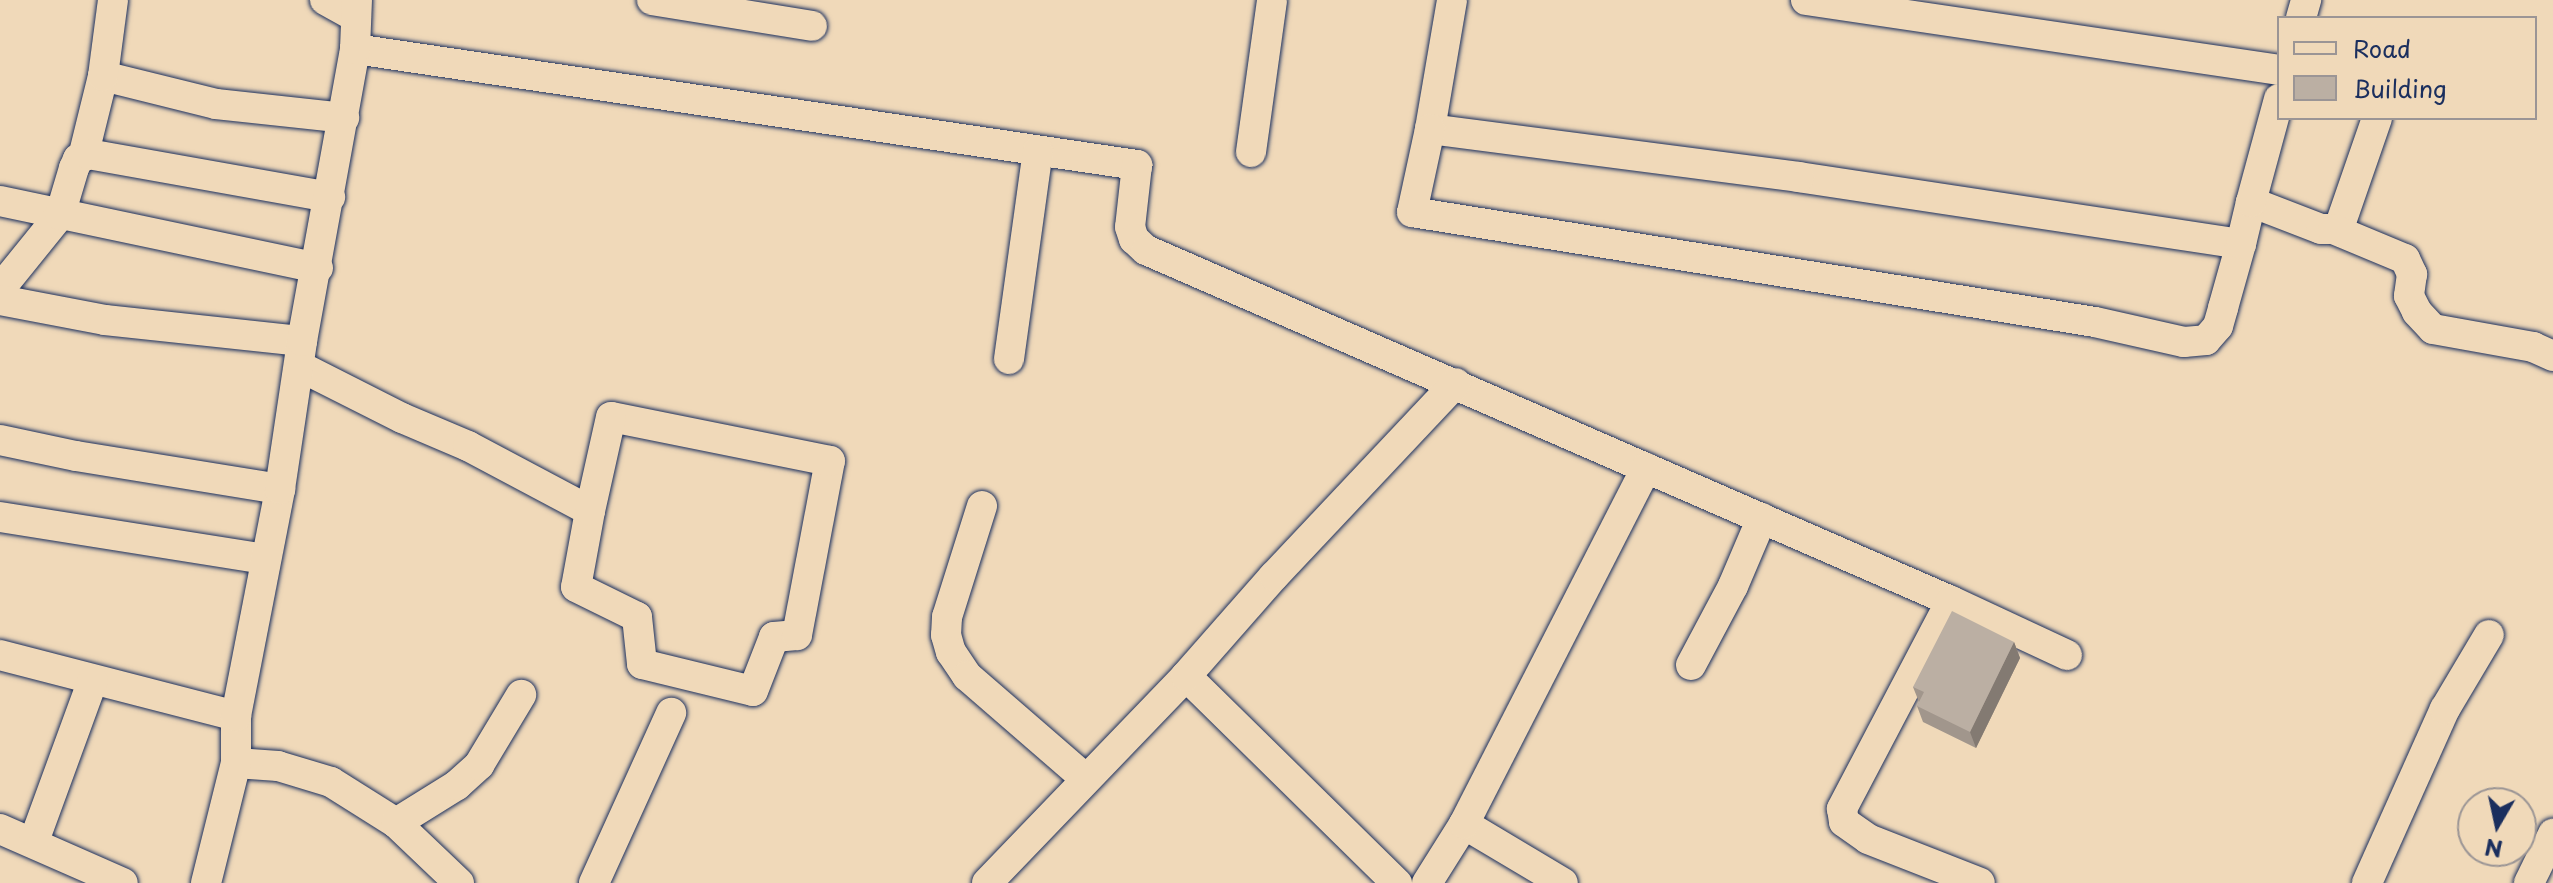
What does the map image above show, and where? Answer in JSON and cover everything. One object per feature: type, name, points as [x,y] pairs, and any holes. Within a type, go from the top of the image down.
[{"type":"street","points":[[0,289],[60,215],[74,168],[83,157],[103,76],[113,0]]},
{"type":"street","points":[[206,883],[236,763],[236,716],[280,489],[355,49],[356,8],[325,0]]},
{"type":"street","points":[[652,0],[812,26]]},
{"type":"street","points":[[1251,152],[1272,0]]},
{"type":"street","points":[[1452,0],[1412,212],[2095,322],[2184,342],[2206,340],[2218,326],[2277,106]]},
{"type":"street","points":[[1806,0],[2277,70]]},
{"type":"street","points":[[355,49],[1137,165],[1130,227],[1134,239],[1146,250],[1456,383],[2067,655]]},
{"type":"street","points":[[103,76],[216,104],[344,118]]},
{"type":"street","points":[[2333,229],[2347,214],[2376,120]]},
{"type":"street","points":[[1430,129],[1799,177],[2241,244]]},
{"type":"street","points":[[1009,359],[1038,151]]},
{"type":"street","points":[[83,157],[101,155],[330,197]]},
{"type":"street","points":[[0,201],[318,268]]},
{"type":"street","points":[[2251,202],[2321,229],[2333,229],[2405,259],[2412,274],[2409,296],[2417,312],[2433,329],[2533,347],[2553,356]]},
{"type":"street","points":[[0,300],[301,353],[402,418],[468,446],[590,511]]},
{"type":"street","points":[[987,883],[1186,676],[1274,576],[1456,383]]},
{"type":"street","points":[[611,417],[830,461],[797,635],[774,637],[753,691],[642,664],[637,617],[576,587],[590,511],[611,417]]},
{"type":"street","points":[[0,440],[76,456],[280,489]]},
{"type":"street","points":[[1427,883],[1464,824],[1646,468]]},
{"type":"street","points":[[982,506],[947,617],[946,635],[951,652],[967,676],[1086,779]]},
{"type":"street","points":[[0,517],[266,559]]},
{"type":"street","points":[[1691,665],[1733,586],[1762,518]]},
{"type":"street","points":[[1951,601],[1842,809],[1844,822],[1868,839],[1980,883]]},
{"type":"street","points":[[2367,883],[2445,709],[2489,635]]},
{"type":"street","points":[[0,655],[236,716]]},
{"type":"street","points":[[1186,676],[1397,883]]},
{"type":"street","points":[[34,841],[93,680]]},
{"type":"street","points":[[396,823],[457,785],[479,765],[521,695]]},
{"type":"street","points":[[594,883],[671,713]]},
{"type":"street","points":[[236,763],[278,766],[331,782],[396,823],[459,883]]},
{"type":"street","points":[[1464,824],[1563,883]]},
{"type":"street","points":[[0,829],[34,841],[123,883]]},
{"type":"street","points":[[2529,883],[2553,834]]},
{"type":"building","points":[[1952,611],[2014,642],[1970,732],[1917,706],[1924,692],[1913,687]]}]
